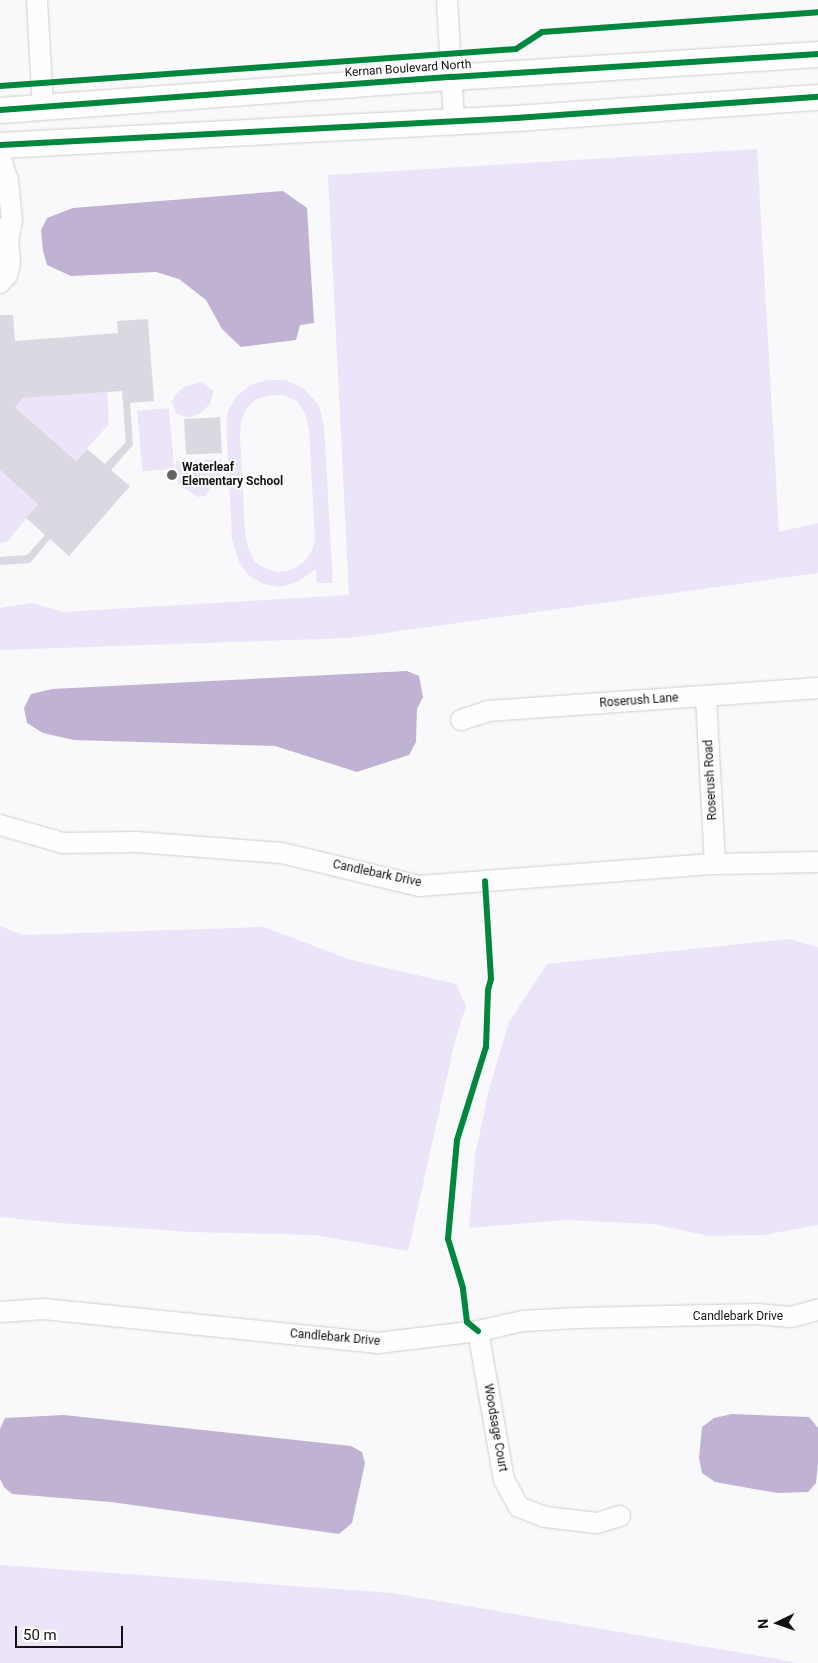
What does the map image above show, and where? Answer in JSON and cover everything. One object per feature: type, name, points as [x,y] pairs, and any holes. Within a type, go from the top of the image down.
[{"type":"main road","name":"Kernan Boulevard North","points":[[0,110],[452,77],[818,54]]},
{"type":"main road","points":[[0,144],[454,121],[818,97]]},
{"type":"street","points":[[37,0],[43,107]]},
{"type":"street","points":[[447,0],[454,121]]},
{"type":"street","points":[[0,156],[8,180],[12,221],[8,240],[7,276],[0,283]]},
{"type":"street","points":[[0,219],[8,240]]},
{"type":"street","name":"Roserush Lane","points":[[461,720],[488,711],[818,688]]},
{"type":"street","name":"Roserush Road","points":[[706,697],[715,864]]},
{"type":"street","name":"Candlebark Drive","points":[[0,826],[63,843],[136,842],[282,853],[420,886],[715,864],[818,862]]},
{"type":"street","name":"Candlebark Drive","points":[[0,1312],[44,1309],[378,1344],[478,1331],[523,1321],[757,1314],[791,1317],[818,1310]]},
{"type":"street","name":"Woodsage Court","points":[[478,1331],[504,1480],[519,1507],[545,1517],[597,1523],[620,1516]]},
{"type":"shaded area","points":[[757,149],[779,532],[818,523],[818,573],[349,638],[0,650],[0,608],[32,603],[63,612],[349,595],[328,175]]},
{"type":"shaded area","points":[[283,191],[307,208],[314,323],[300,325],[296,340],[241,347],[222,329],[206,300],[179,279],[156,272],[71,276],[47,265],[43,251],[41,230],[47,218],[73,208]]},
{"type":"shaded area","points":[[267,380],[285,380],[303,388],[319,405],[324,426],[333,583],[317,583],[316,569],[299,581],[280,587],[264,584],[249,576],[239,562],[232,539],[226,421],[229,409],[237,396],[250,385]],"holes":[[[270,395],[284,395],[297,401],[305,413],[309,430],[315,539],[312,551],[304,562],[292,570],[278,572],[266,569],[255,562],[248,547],[245,533],[240,436],[241,422],[246,409],[256,399]]]},
{"type":"shaded area","points":[[201,382],[214,391],[210,404],[202,412],[188,418],[176,413],[172,402],[175,395],[184,387]]},
{"type":"shaded area","points":[[107,392],[109,424],[76,461],[15,407],[23,398]]},
{"type":"shaded area","points":[[169,408],[174,469],[142,472],[137,411]]},
{"type":"shaded area","points":[[222,460],[223,480],[210,489],[206,496],[198,497],[178,484],[175,465],[177,461]]},
{"type":"shaded area","points":[[0,470],[38,504],[7,542],[0,543]]},
{"type":"shaded area","points":[[407,671],[419,676],[423,697],[417,709],[416,742],[409,755],[357,772],[275,746],[74,740],[43,733],[27,723],[24,708],[31,694],[52,689]]},
{"type":"shaded area","points":[[0,926],[23,935],[264,927],[351,960],[456,984],[466,1006],[455,1041],[408,1251],[314,1235],[192,1232],[0,1217]]},
{"type":"shaded area","points":[[789,939],[818,947],[818,1225],[764,1235],[709,1236],[653,1224],[565,1220],[469,1228],[475,1156],[488,1093],[509,1022],[547,964]]},
{"type":"shaded area","points":[[732,1414],[809,1417],[818,1428],[818,1463],[816,1483],[808,1492],[777,1493],[715,1482],[702,1473],[699,1458],[702,1427],[714,1418]]},
{"type":"shaded area","points":[[64,1415],[351,1446],[362,1452],[365,1463],[352,1523],[339,1534],[111,1502],[12,1494],[4,1487],[0,1479],[0,1429],[5,1418]]},
{"type":"shaded area","points":[[0,1565],[392,1593],[800,1663],[0,1663]]},
{"type":"building","points":[[0,315],[13,315],[15,341],[118,333],[117,321],[148,319],[154,401],[130,403],[133,445],[111,470],[130,486],[69,556],[50,539],[30,563],[0,565],[0,557],[27,555],[45,535],[26,518],[38,504],[0,470]],"holes":[[[122,391],[126,442],[105,464],[87,449],[76,461],[15,407],[23,398]]]},
{"type":"building","points":[[220,417],[222,453],[186,455],[184,419]]},
{"type":"cycle path","points":[[0,86],[516,49],[542,32],[818,12]]},
{"type":"cycle path","points":[[0,110],[452,77],[818,54]]},
{"type":"cycle path","points":[[0,145],[516,118],[818,97]]},
{"type":"cycle path","points":[[478,1331],[467,1322],[463,1288],[448,1239],[457,1140],[486,1047],[488,990],[491,979],[485,881]]},
{"type":"place","name":"Waterleaf Elementary School","points":[[172,475]]}]
